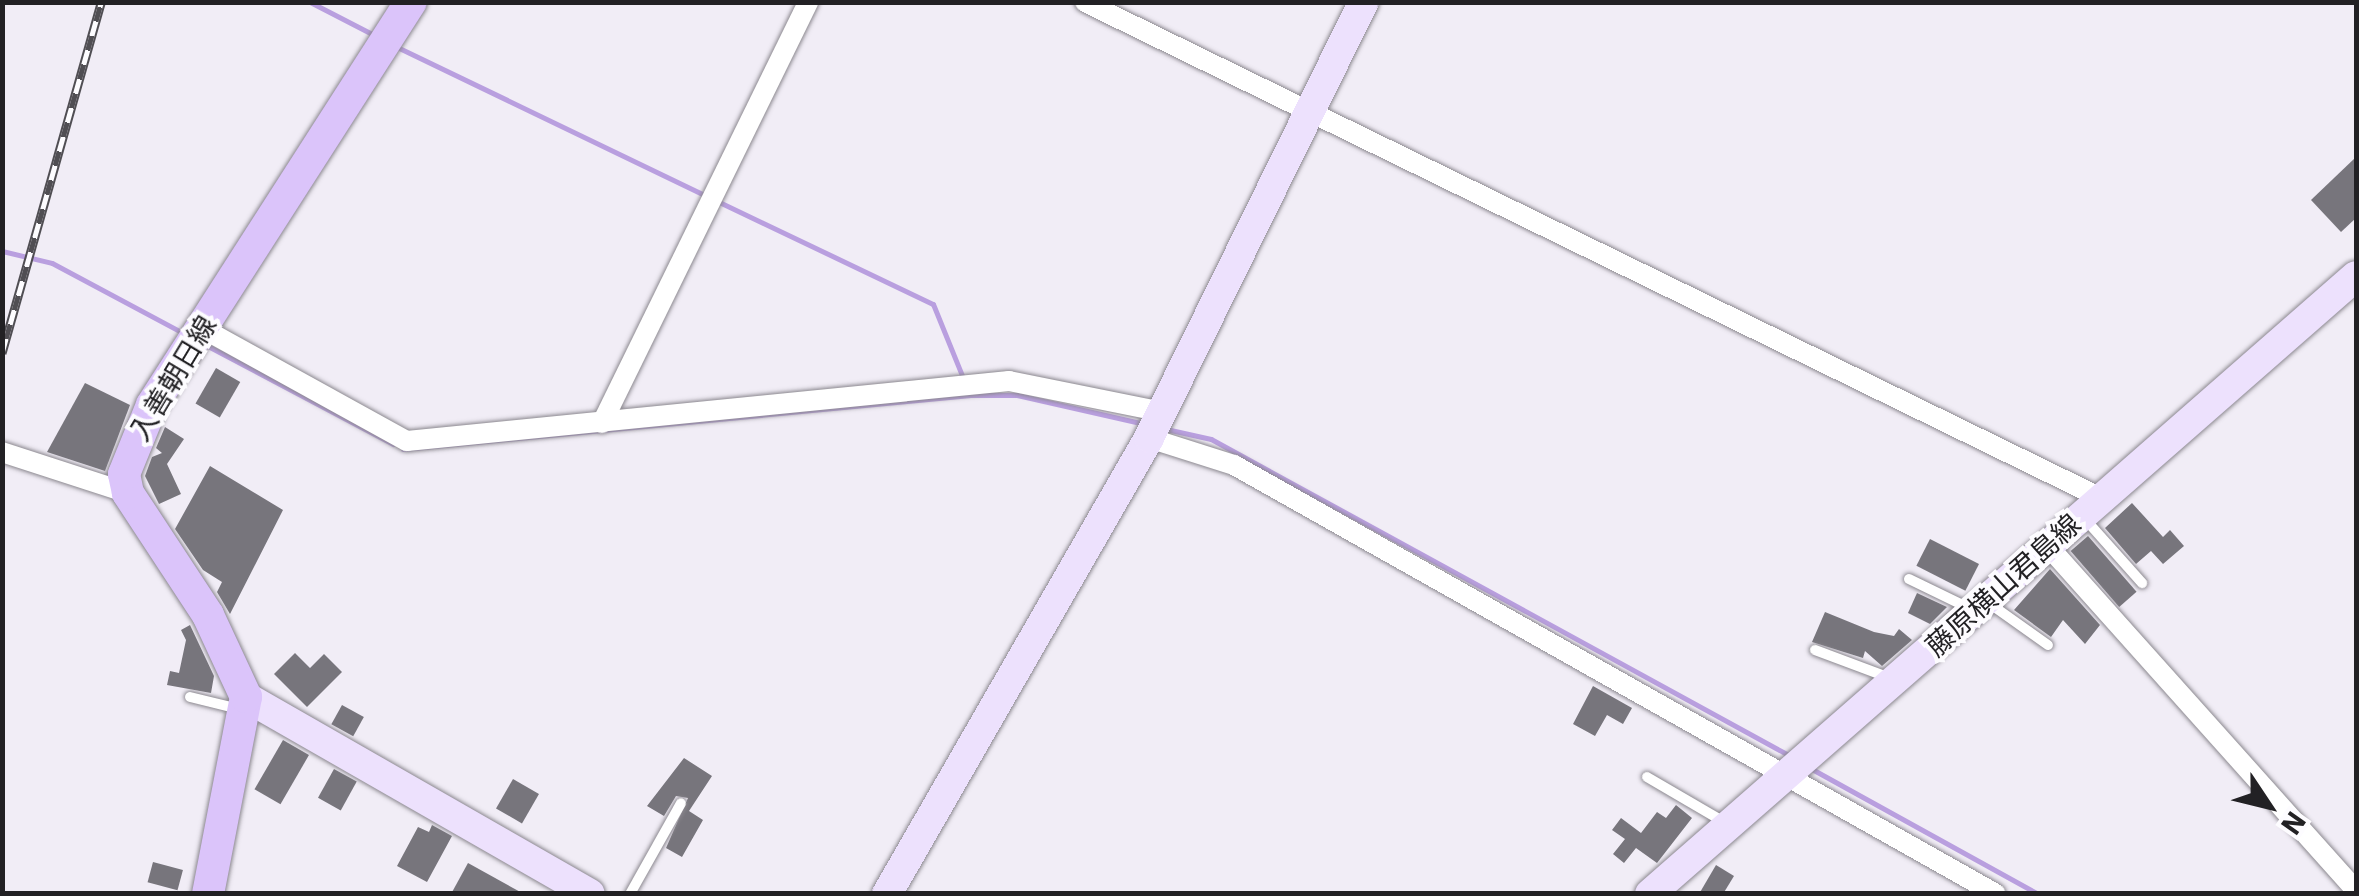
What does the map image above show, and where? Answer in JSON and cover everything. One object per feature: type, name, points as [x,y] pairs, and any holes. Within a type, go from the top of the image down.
[{"type":"main road","name":"入善朝日線","points":[[128,493],[124,474],[137,432],[411,2]]},
{"type":"main road","points":[[128,493],[208,615],[245,704],[208,894]]},
{"type":"street","points":[[602,423],[808,2]]},
{"type":"street","points":[[1085,2],[2092,506]]},
{"type":"street","points":[[887,894],[1156,425],[1364,2]]},
{"type":"street","name":"藤原横山君島線","points":[[1650,894],[2356,276]]},
{"type":"street","points":[[202,328],[407,440],[1009,381],[1156,425],[1234,464],[1790,772],[1996,894]]},
{"type":"street","points":[[2,452],[128,493]]},
{"type":"street","points":[[2048,546],[2356,890]]},
{"type":"street","points":[[245,704],[590,894]]},
{"type":"lane","points":[[2092,506],[2142,583]]},
{"type":"lane","points":[[1909,579],[1980,606],[2048,645]]},
{"type":"lane","points":[[1816,650],[1895,680]]},
{"type":"lane","points":[[190,697],[245,704]]},
{"type":"lane","points":[[1647,777],[1729,825]]},
{"type":"lane","points":[[630,894],[681,802]]},
{"type":"building","points":[[2356,157],[2356,218],[2341,232],[2311,200]]},
{"type":"building","points":[[216,368],[240,382],[220,418],[196,404]]},
{"type":"building","points":[[85,383],[130,405],[105,471],[47,452]]},
{"type":"building","points":[[165,427],[184,439],[167,464],[181,494],[159,504],[145,476],[152,457],[162,453],[156,448]]},
{"type":"building","points":[[210,466],[283,510],[230,614],[217,592],[222,582],[203,570],[175,529]]},
{"type":"building","points":[[2132,503],[2163,537],[2170,530],[2184,546],[2163,564],[2151,551],[2136,564],[2105,528]]},
{"type":"building","points":[[2088,536],[2137,592],[2119,607],[2071,551]]},
{"type":"building","points":[[1930,539],[1979,564],[1965,591],[1916,566]]},
{"type":"building","points":[[2050,569],[2100,625],[2085,644],[2063,620],[2051,637],[2014,610]]},
{"type":"building","points":[[1917,593],[1947,607],[1930,624],[1908,613]]},
{"type":"building","points":[[1825,612],[1874,632],[1894,636],[1899,629],[1912,640],[1882,666],[1865,651],[1863,658],[1812,642]]},
{"type":"building","points":[[190,625],[214,676],[211,693],[167,685],[170,671],[179,673],[186,640],[181,630]]},
{"type":"building","points":[[295,653],[310,668],[324,654],[342,672],[307,707],[274,674]]},
{"type":"building","points":[[1593,686],[1632,708],[1623,724],[1607,715],[1595,736],[1573,724]]},
{"type":"building","points":[[342,705],[364,717],[353,736],[331,724]]},
{"type":"building","points":[[283,740],[309,755],[280,804],[254,789]]},
{"type":"building","points":[[684,758],[712,776],[689,811],[703,820],[682,857],[666,848],[688,798],[676,796],[664,816],[647,806]]},
{"type":"building","points":[[334,769],[357,782],[341,810],[318,798]]},
{"type":"building","points":[[513,779],[539,794],[522,823],[496,808]]},
{"type":"building","points":[[1676,805],[1692,818],[1657,863],[1636,848],[1624,863],[1613,854],[1625,839],[1612,830],[1621,818],[1641,833],[1657,812],[1666,818]]},
{"type":"building","points":[[432,825],[452,836],[427,882],[397,866],[418,827],[429,832]]},
{"type":"building","points":[[153,862],[183,870],[178,890],[148,882]]},
{"type":"building","points":[[468,863],[524,894],[451,894]]},
{"type":"building","points":[[1716,865],[1734,876],[1723,894],[1699,894]]},
{"type":"waterway","points":[[310,2],[374,35]]},
{"type":"waterway","points":[[397,47],[707,196]]},
{"type":"waterway","points":[[717,201],[933,304],[963,378]]},
{"type":"waterway","points":[[2,251],[52,263],[185,334]]},
{"type":"waterway","points":[[204,344],[393,444]]},
{"type":"waterway","points":[[403,449],[970,395],[1017,395],[1145,424]]},
{"type":"waterway","points":[[1166,429],[1211,439],[1792,757]]},
{"type":"waterway","points":[[1810,768],[2038,894]]},
{"type":"railway","points":[[2,353],[101,2]]}]
